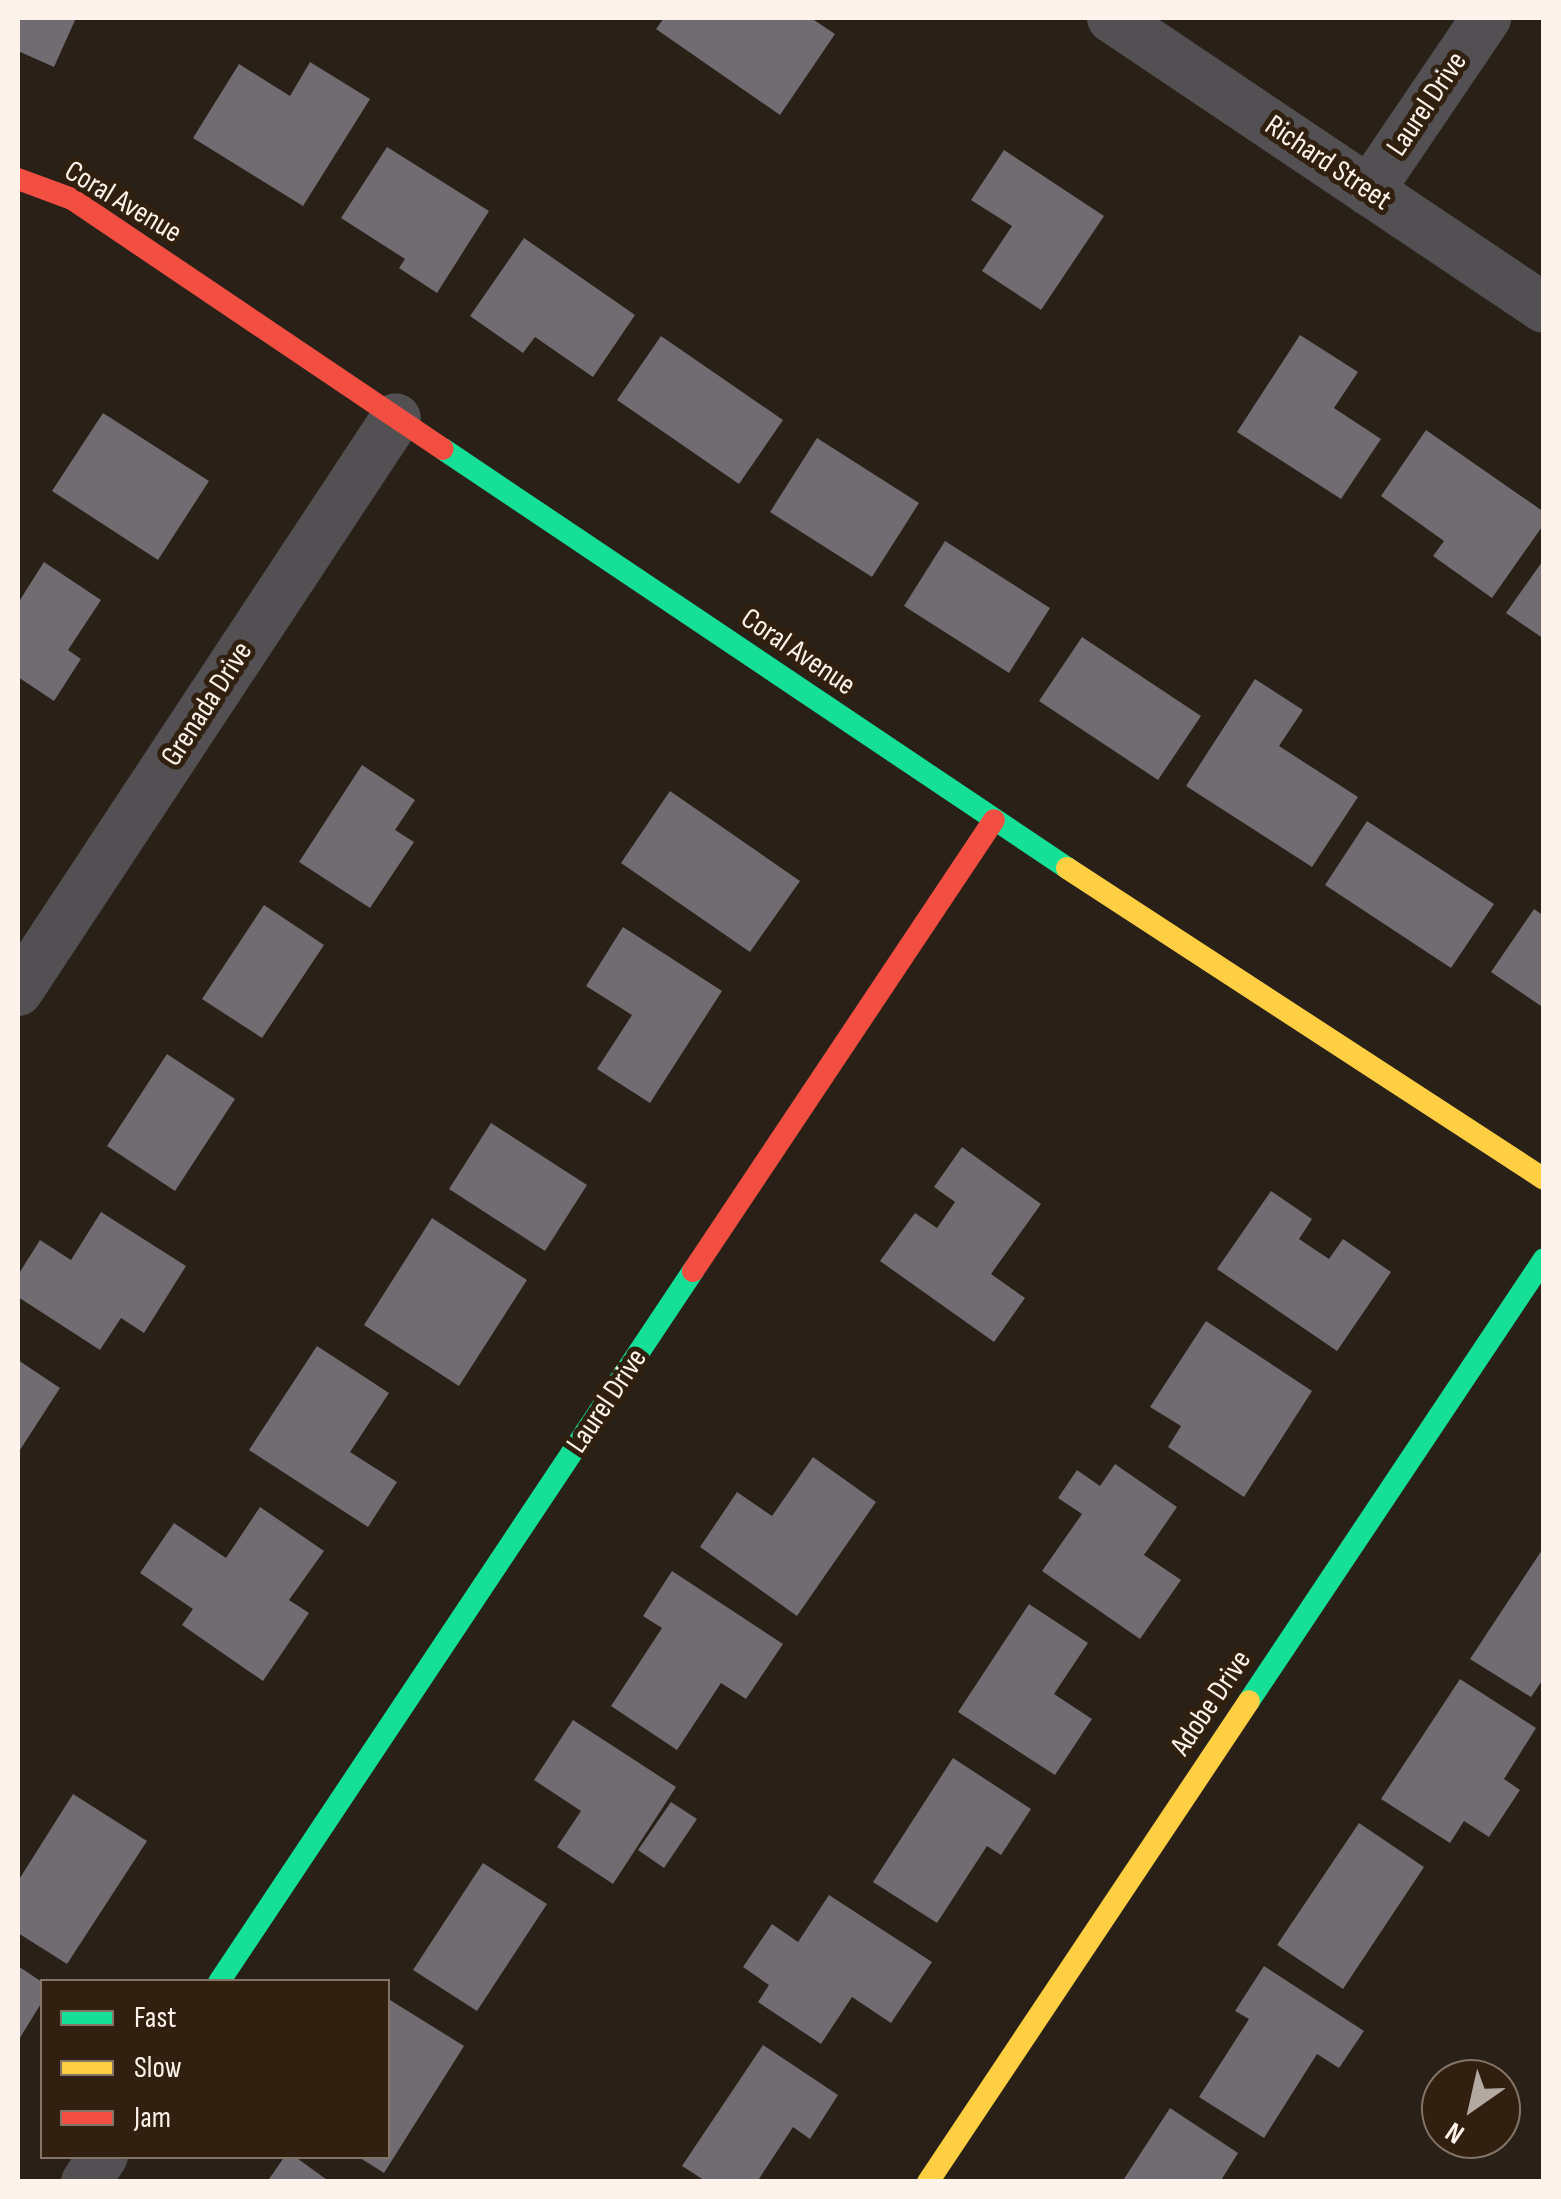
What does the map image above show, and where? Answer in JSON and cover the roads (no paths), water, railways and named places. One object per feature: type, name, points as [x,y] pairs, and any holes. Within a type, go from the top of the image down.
[{"type":"street","name":"Richard Street","points":[[1112,18],[1544,308]]},
{"type":"street","name":"Laurel Drive","points":[[1369,191],[1486,18]]},
{"type":"street","name":"Coral Avenue","points":[[18,178],[72,199],[994,820],[1544,1179]]},
{"type":"street","name":"Grenada Drive","points":[[18,991],[396,418]]},
{"type":"street","name":"Laurel Drive","points":[[222,1979],[994,820]]},
{"type":"street","name":"Adobe Drive","points":[[928,2182],[1544,1258]]},
{"type":"street","points":[[86,2182],[101,2159]]}]
